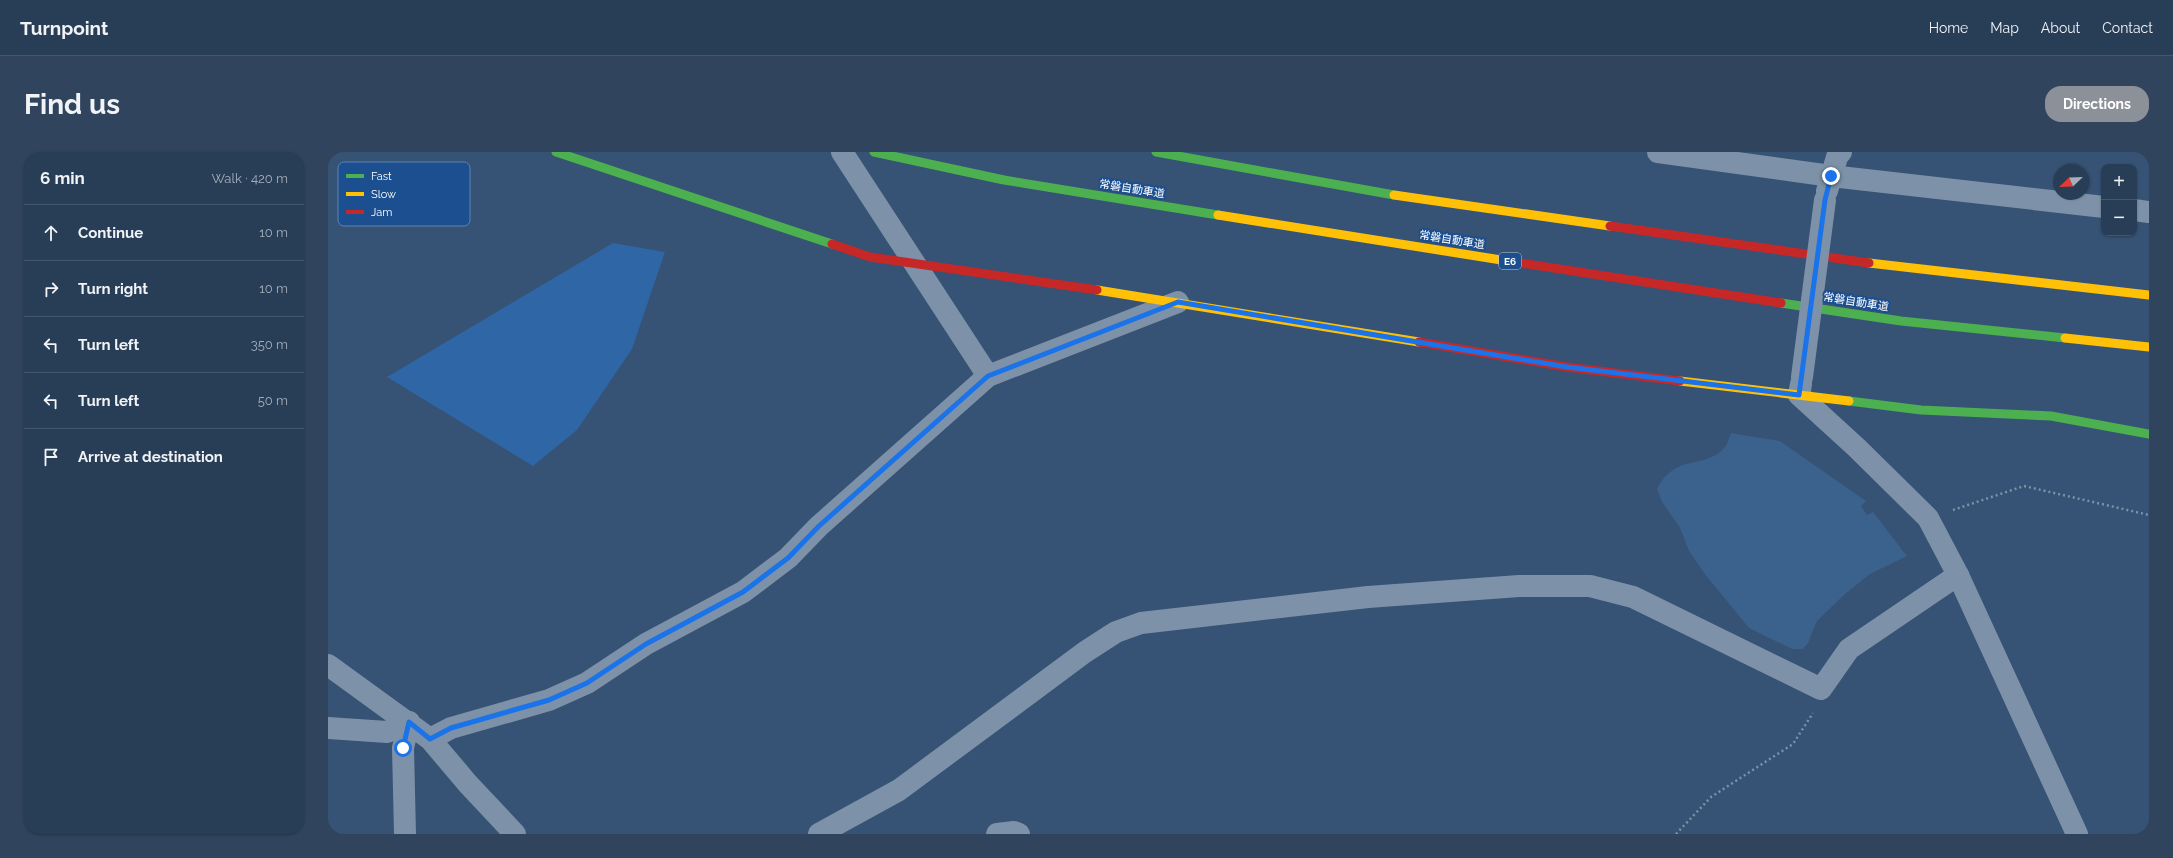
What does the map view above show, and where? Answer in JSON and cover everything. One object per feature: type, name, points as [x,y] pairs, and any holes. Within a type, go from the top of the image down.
[{"type":"main road","points":[[556,152],[870,257],[1178,302],[1567,367],[1801,386],[1921,410],[2051,416],[2149,434]]},
{"type":"main road","name":"常磐自動車道","points":[[874,152],[1004,180],[1394,244],[1900,321],[2149,347]]},
{"type":"main road","points":[[1156,152],[1429,200],[1906,268],[2149,295]]},
{"type":"street","points":[[842,152],[988,376]]},
{"type":"street","points":[[1658,152],[1831,176],[2101,207]]},
{"type":"street","points":[[1841,152],[1831,176],[1825,200],[1801,386],[1857,448],[1928,518],[1958,575],[2077,834]]},
{"type":"street","points":[[2137,210],[2149,212]]},
{"type":"street","points":[[430,739],[451,728],[549,700],[587,683],[646,644],[743,592],[788,558],[819,526],[988,376],[1178,302]]},
{"type":"street","points":[[819,834],[898,790],[1085,652],[1116,632],[1141,623],[1368,597],[1519,586],[1590,586],[1633,597],[1821,689],[1849,649],[1958,575]]},
{"type":"street","points":[[328,665],[409,722],[430,739],[468,784],[516,834]]},
{"type":"street","points":[[328,728],[387,732],[409,722]]},
{"type":"street","points":[[405,834],[403,748],[409,722]]},
{"type":"street","points":[[997,834],[1014,832],[1019,834]]},
{"type":"path","points":[[1928,518],[2024,486],[2149,515]]},
{"type":"path","points":[[1676,834],[1711,797],[1793,744],[1811,718],[1821,689]]},
{"type":"shaded area","points":[[613,243],[665,252],[632,349],[577,430],[533,466],[387,377]]},
{"type":"shaded area","points":[[1731,433],[1780,441],[1866,501],[1861,506],[1867,515],[1873,512],[1907,556],[1870,574],[1844,595],[1817,621],[1808,643],[1803,649],[1792,649],[1749,628],[1704,573],[1689,551],[1680,528],[1662,502],[1657,489],[1673,470],[1717,454],[1726,446]]},
{"type":"traffic: fast","points":[[556,152],[832,244]]},
{"type":"traffic: fast","points":[[874,152],[1004,180],[1218,215]]},
{"type":"traffic: fast","points":[[1156,152],[1394,195]]},
{"type":"traffic: fast","points":[[1781,303],[1901,321],[2065,338]]},
{"type":"traffic: fast","points":[[1849,401],[1921,410],[2051,416],[2149,434]]},
{"type":"traffic: slow","points":[[1394,195],[1610,226]]},
{"type":"traffic: slow","points":[[1218,215],[1514,262]]},
{"type":"traffic: slow","points":[[1869,263],[2149,295]]},
{"type":"traffic: slow","points":[[1097,290],[1419,342]]},
{"type":"traffic: slow","points":[[2065,338],[2149,347]]},
{"type":"traffic: slow","points":[[1680,381],[1849,401]]},
{"type":"traffic: jam","points":[[1610,226],[1869,263]]},
{"type":"traffic: jam","points":[[832,244],[870,257],[1097,290]]},
{"type":"traffic: jam","points":[[1514,262],[1781,303]]},
{"type":"traffic: jam","points":[[1419,342],[1567,367],[1680,381]]},
{"type":"route","points":[[403,748],[409,722],[430,739],[451,728],[549,700],[587,683],[646,644],[743,592],[788,558],[819,526],[988,376],[1178,302],[1567,367],[1799,395],[1825,200],[1831,176]]}]
